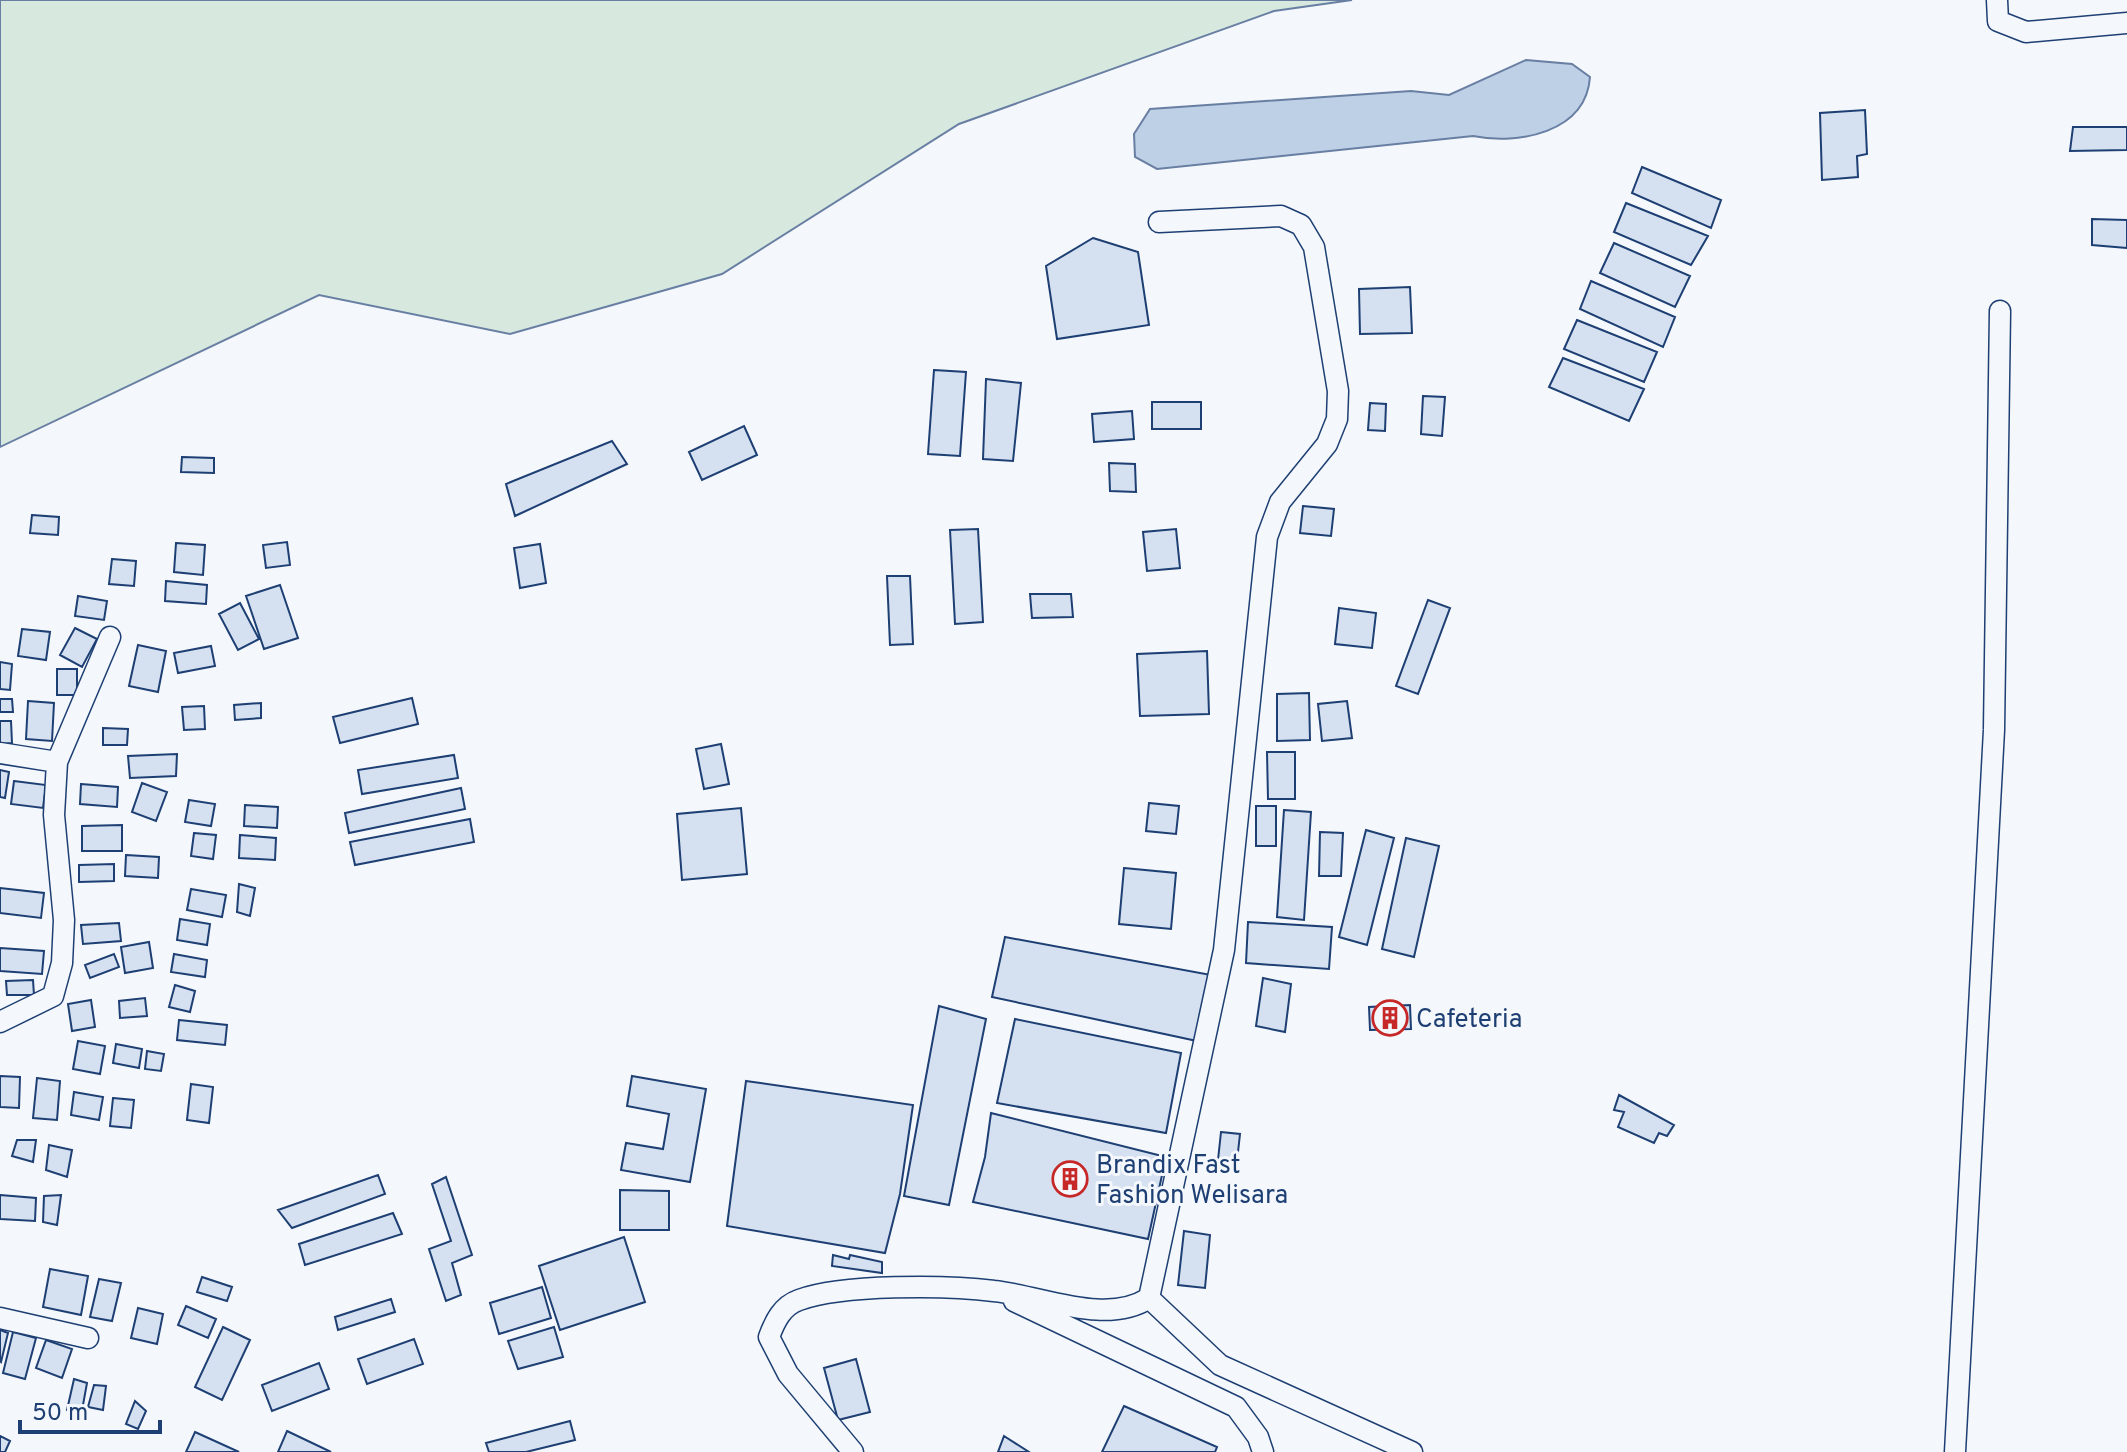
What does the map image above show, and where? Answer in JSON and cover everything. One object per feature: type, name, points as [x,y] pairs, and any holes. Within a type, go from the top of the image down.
[{"type":"street","points":[[1997,0],[1998,21],[2026,32],[2127,23]]},
{"type":"street","points":[[853,1452],[788,1374],[769,1337],[777,1316],[797,1300],[874,1288],[993,1290],[1112,1311],[1134,1308],[1149,1298],[1224,950],[1267,537],[1280,502],[1327,444],[1337,419],[1338,391],[1314,247],[1301,225],[1281,216],[1159,222]]},
{"type":"street","points":[[1955,1452],[1994,730],[2000,311]]},
{"type":"street","points":[[0,1022],[53,996],[62,963],[64,920],[54,815],[57,762],[110,637]]},
{"type":"street","points":[[0,753],[57,762]]},
{"type":"street","points":[[993,1290],[1236,1407],[1258,1437],[1263,1452]]},
{"type":"street","points":[[1149,1298],[1220,1365],[1412,1452]]},
{"type":"street","points":[[0,1318],[88,1338]]},
{"type":"shaded area","points":[[0,0],[1352,0],[1274,11],[959,124],[722,274],[510,334],[319,295],[0,447]]},
{"type":"water","points":[[1526,60],[1572,64],[1590,77],[1586,96],[1576,111],[1563,123],[1529,136],[1473,136],[1157,169],[1135,157],[1134,134],[1150,109],[1411,91],[1449,95]]},
{"type":"building","points":[[1865,110],[1867,154],[1857,156],[1858,177],[1822,180],[1820,113]]},
{"type":"building","points":[[2073,127],[2127,127],[2127,150],[2070,151]]},
{"type":"building","points":[[1642,167],[1721,200],[1711,228],[1632,193]]},
{"type":"building","points":[[1626,203],[1708,236],[1691,265],[1614,232]]},
{"type":"building","points":[[2092,219],[2127,220],[2127,248],[2092,245]]},
{"type":"building","points":[[1093,238],[1138,252],[1149,325],[1057,339],[1046,266]]},
{"type":"building","points":[[1614,243],[1690,276],[1675,307],[1600,273]]},
{"type":"building","points":[[1591,281],[1675,317],[1663,347],[1580,309]]},
{"type":"building","points":[[1410,287],[1412,333],[1360,334],[1359,289]]},
{"type":"building","points":[[1577,320],[1657,352],[1644,382],[1564,349]]},
{"type":"building","points":[[1563,358],[1644,389],[1629,421],[1549,387]]},
{"type":"building","points":[[934,370],[966,372],[960,456],[928,454]]},
{"type":"building","points":[[986,379],[1021,383],[1013,461],[983,459]]},
{"type":"building","points":[[1423,396],[1445,397],[1442,436],[1421,434]]},
{"type":"building","points":[[1152,402],[1201,402],[1201,429],[1152,429]]},
{"type":"building","points":[[1370,403],[1386,404],[1385,431],[1368,430]]},
{"type":"building","points":[[1132,411],[1134,439],[1094,442],[1092,414]]},
{"type":"building","points":[[744,426],[757,455],[702,480],[689,452]]},
{"type":"building","points":[[612,441],[627,464],[515,516],[506,484]]},
{"type":"building","points":[[182,457],[214,458],[214,473],[181,472]]},
{"type":"building","points":[[1109,463],[1135,464],[1136,492],[1110,491]]},
{"type":"building","points":[[1303,506],[1334,509],[1331,536],[1300,533]]},
{"type":"building","points":[[32,515],[59,517],[58,535],[30,533]]},
{"type":"building","points":[[978,529],[983,622],[955,624],[950,530]]},
{"type":"building","points":[[1176,529],[1180,568],[1147,571],[1143,532]]},
{"type":"building","points":[[287,542],[290,565],[266,568],[263,545]]},
{"type":"building","points":[[176,543],[205,545],[203,575],[174,572]]},
{"type":"building","points":[[540,544],[546,583],[520,588],[514,548]]},
{"type":"building","points":[[112,559],[136,561],[134,586],[109,584]]},
{"type":"building","points":[[887,576],[910,576],[913,644],[890,645]]},
{"type":"building","points":[[166,581],[207,585],[206,604],[165,601]]},
{"type":"building","points":[[280,585],[298,638],[264,649],[246,596]]},
{"type":"building","points":[[1030,594],[1071,594],[1073,617],[1032,618]]},
{"type":"building","points":[[78,596],[107,601],[104,620],[75,616]]},
{"type":"building","points":[[1428,600],[1450,608],[1418,694],[1396,686]]},
{"type":"building","points":[[240,603],[259,639],[238,650],[219,614]]},
{"type":"building","points":[[1339,608],[1376,613],[1372,648],[1335,644]]},
{"type":"building","points":[[75,628],[97,639],[82,667],[60,655]]},
{"type":"building","points":[[22,629],[50,632],[46,660],[18,656]]},
{"type":"building","points":[[138,645],[166,651],[158,692],[129,686]]},
{"type":"building","points":[[211,646],[215,666],[178,673],[174,653]]},
{"type":"building","points":[[1207,651],[1209,714],[1140,716],[1137,654]]},
{"type":"building","points":[[0,662],[12,664],[10,690],[0,689]]},
{"type":"building","points":[[57,669],[77,669],[77,695],[57,695]]},
{"type":"building","points":[[1309,693],[1310,740],[1277,741],[1277,694]]},
{"type":"building","points":[[412,698],[418,724],[340,743],[333,717]]},
{"type":"building","points":[[0,699],[12,699],[13,712],[0,712]]},
{"type":"building","points":[[28,701],[54,703],[52,741],[26,739]]},
{"type":"building","points":[[1347,701],[1352,738],[1322,741],[1318,704]]},
{"type":"building","points":[[261,703],[261,718],[235,720],[234,705]]},
{"type":"building","points":[[204,706],[205,729],[184,730],[182,707]]},
{"type":"building","points":[[0,721],[11,721],[12,743],[0,744]]},
{"type":"building","points":[[103,728],[128,729],[127,745],[103,745]]},
{"type":"building","points":[[721,744],[729,784],[704,789],[696,749]]},
{"type":"building","points":[[1267,752],[1295,752],[1295,799],[1268,799]]},
{"type":"building","points":[[177,754],[176,776],[130,778],[128,756]]},
{"type":"building","points":[[454,755],[458,778],[362,794],[358,770]]},
{"type":"building","points":[[0,770],[9,772],[5,798],[0,797]]},
{"type":"building","points":[[14,781],[46,785],[43,808],[11,804]]},
{"type":"building","points":[[142,783],[167,792],[156,821],[132,812]]},
{"type":"building","points":[[81,784],[118,787],[117,807],[80,804]]},
{"type":"building","points":[[461,788],[465,809],[349,833],[345,813]]},
{"type":"building","points":[[189,800],[215,804],[211,826],[185,822]]},
{"type":"building","points":[[1149,803],[1179,806],[1176,834],[1146,831]]},
{"type":"building","points":[[245,805],[278,807],[277,828],[244,826]]},
{"type":"building","points":[[1256,806],[1276,806],[1276,846],[1256,846]]},
{"type":"building","points":[[741,808],[747,874],[682,880],[677,814]]},
{"type":"building","points":[[1284,810],[1311,812],[1304,920],[1277,917]]},
{"type":"building","points":[[470,819],[474,842],[355,865],[350,842]]},
{"type":"building","points":[[122,825],[122,851],[82,851],[82,826]]},
{"type":"building","points":[[1366,830],[1394,838],[1367,945],[1339,937]]},
{"type":"building","points":[[1320,832],[1343,833],[1341,876],[1319,876]]},
{"type":"building","points":[[194,833],[216,835],[213,859],[191,856]]},
{"type":"building","points":[[240,835],[276,838],[275,860],[239,858]]},
{"type":"building","points":[[1406,838],[1439,846],[1414,957],[1382,949]]},
{"type":"building","points":[[126,855],[159,857],[158,878],[125,876]]},
{"type":"building","points":[[114,864],[114,881],[79,882],[79,865]]},
{"type":"building","points":[[1124,868],[1176,873],[1171,929],[1119,924]]},
{"type":"building","points":[[239,884],[255,888],[250,916],[237,912]]},
{"type":"building","points":[[0,888],[44,893],[41,918],[0,913]]},
{"type":"building","points":[[191,889],[226,895],[222,917],[187,910]]},
{"type":"building","points":[[180,919],[210,924],[207,945],[177,940]]},
{"type":"building","points":[[1248,922],[1332,927],[1329,969],[1246,963]]},
{"type":"building","points":[[119,923],[121,941],[83,944],[81,925]]},
{"type":"building","points":[[1005,937],[1211,975],[1197,1041],[992,997]]},
{"type":"building","points":[[149,942],[153,968],[125,973],[121,947]]},
{"type":"building","points":[[0,948],[44,951],[42,974],[0,971]]},
{"type":"building","points":[[114,954],[119,967],[90,978],[85,965]]},
{"type":"building","points":[[174,954],[207,960],[205,977],[171,972]]},
{"type":"building","points":[[1263,978],[1291,984],[1285,1032],[1256,1026]]},
{"type":"building","points":[[33,980],[34,995],[7,995],[6,981]]},
{"type":"building","points":[[175,985],[195,991],[190,1012],[169,1007]]},
{"type":"building","points":[[145,998],[147,1016],[120,1018],[119,1001]]},
{"type":"building","points":[[91,1000],[95,1027],[72,1031],[68,1004]]},
{"type":"building","name":"Cafeteria","points":[[1410,1005],[1411,1029],[1370,1030],[1369,1007]]},
{"type":"building","points":[[939,1006],[986,1019],[949,1205],[904,1196]]},
{"type":"building","points":[[1015,1019],[1181,1053],[1166,1133],[997,1103]]},
{"type":"building","points":[[179,1020],[227,1025],[225,1045],[177,1040]]},
{"type":"building","points":[[78,1041],[105,1046],[100,1074],[73,1069]]},
{"type":"building","points":[[116,1044],[142,1049],[139,1068],[113,1063]]},
{"type":"building","points":[[147,1051],[164,1054],[161,1071],[145,1069]]},
{"type":"building","points":[[0,1076],[20,1077],[19,1108],[0,1107]]},
{"type":"building","points":[[632,1076],[706,1089],[690,1182],[621,1170],[626,1143],[663,1149],[669,1114],[627,1106]]},
{"type":"building","points":[[37,1078],[60,1081],[57,1120],[33,1118]]},
{"type":"building","points":[[746,1081],[913,1105],[900,1194],[885,1253],[727,1226]]},
{"type":"building","points":[[191,1084],[213,1087],[209,1123],[187,1120]]},
{"type":"building","points":[[74,1092],[103,1097],[99,1120],[71,1115]]},
{"type":"building","points":[[1619,1095],[1674,1125],[1667,1136],[1659,1133],[1654,1143],[1618,1127],[1624,1112],[1614,1110]]},
{"type":"building","points":[[113,1098],[134,1100],[131,1128],[110,1126]]},
{"type":"building","name":"Brandix Fast Fashion Welisara","points":[[991,1113],[1166,1157],[1148,1239],[973,1202],[985,1157]]},
{"type":"building","points":[[1221,1132],[1240,1134],[1237,1161],[1218,1160]]},
{"type":"building","points":[[17,1140],[36,1140],[33,1162],[12,1156]]},
{"type":"building","points":[[49,1145],[72,1150],[67,1177],[46,1170]]},
{"type":"building","points":[[378,1175],[385,1194],[292,1228],[278,1210]]},
{"type":"building","points":[[446,1177],[472,1255],[452,1263],[461,1295],[446,1301],[429,1249],[451,1241],[432,1184]]},
{"type":"building","points":[[620,1190],[669,1191],[669,1230],[620,1230]]},
{"type":"building","points":[[0,1195],[36,1198],[35,1221],[0,1219]]},
{"type":"building","points":[[61,1195],[57,1225],[43,1222],[44,1196]]},
{"type":"building","points":[[393,1213],[402,1234],[305,1265],[299,1244]]},
{"type":"building","points":[[1184,1231],[1210,1235],[1205,1288],[1178,1285]]},
{"type":"building","points":[[624,1237],[645,1302],[560,1330],[539,1266]]},
{"type":"building","points":[[833,1255],[849,1259],[850,1255],[882,1262],[882,1273],[832,1266]]},
{"type":"building","points":[[50,1269],[88,1276],[81,1315],[43,1307]]},
{"type":"building","points":[[202,1277],[232,1287],[227,1301],[197,1292]]},
{"type":"building","points":[[99,1279],[121,1283],[112,1321],[90,1317]]},
{"type":"building","points":[[542,1287],[551,1318],[499,1334],[490,1303]]},
{"type":"building","points":[[391,1299],[395,1312],[338,1330],[335,1317]]},
{"type":"building","points":[[186,1306],[216,1319],[208,1338],[178,1325]]},
{"type":"building","points":[[138,1308],[163,1314],[157,1344],[131,1338]]},
{"type":"building","points":[[223,1327],[250,1340],[222,1400],[195,1387]]},
{"type":"building","points":[[554,1327],[563,1357],[518,1369],[508,1341]]},
{"type":"building","points":[[0,1330],[8,1333],[1,1362],[0,1361]]},
{"type":"building","points":[[13,1332],[36,1338],[25,1379],[3,1373]]},
{"type":"building","points":[[414,1339],[423,1364],[367,1384],[358,1359]]},
{"type":"building","points":[[46,1340],[72,1349],[62,1378],[36,1368]]},
{"type":"building","points":[[856,1359],[870,1412],[838,1420],[824,1368]]},
{"type":"building","points":[[319,1363],[329,1389],[272,1411],[262,1385]]},
{"type":"building","points":[[74,1379],[87,1383],[81,1416],[67,1410]]},
{"type":"building","points":[[94,1385],[106,1386],[103,1410],[88,1407]]},
{"type":"building","points":[[135,1401],[146,1411],[138,1429],[126,1424]]},
{"type":"building","points":[[1124,1406],[1217,1447],[1215,1452],[1102,1452]]},
{"type":"building","points":[[570,1421],[575,1440],[526,1452],[489,1452],[486,1443]]},
{"type":"building","points":[[287,1431],[331,1452],[278,1452]]},
{"type":"building","points":[[195,1432],[239,1452],[186,1452]]},
{"type":"building","points":[[0,1436],[10,1441],[5,1452],[0,1452]]},
{"type":"building","points":[[1004,1436],[1029,1452],[998,1452]]},
{"type":"place","name":"Cafeteria","points":[[1390,1018]]},
{"type":"place","name":"Brandix Fast Fashion Welisara","points":[[1070,1179]]}]
